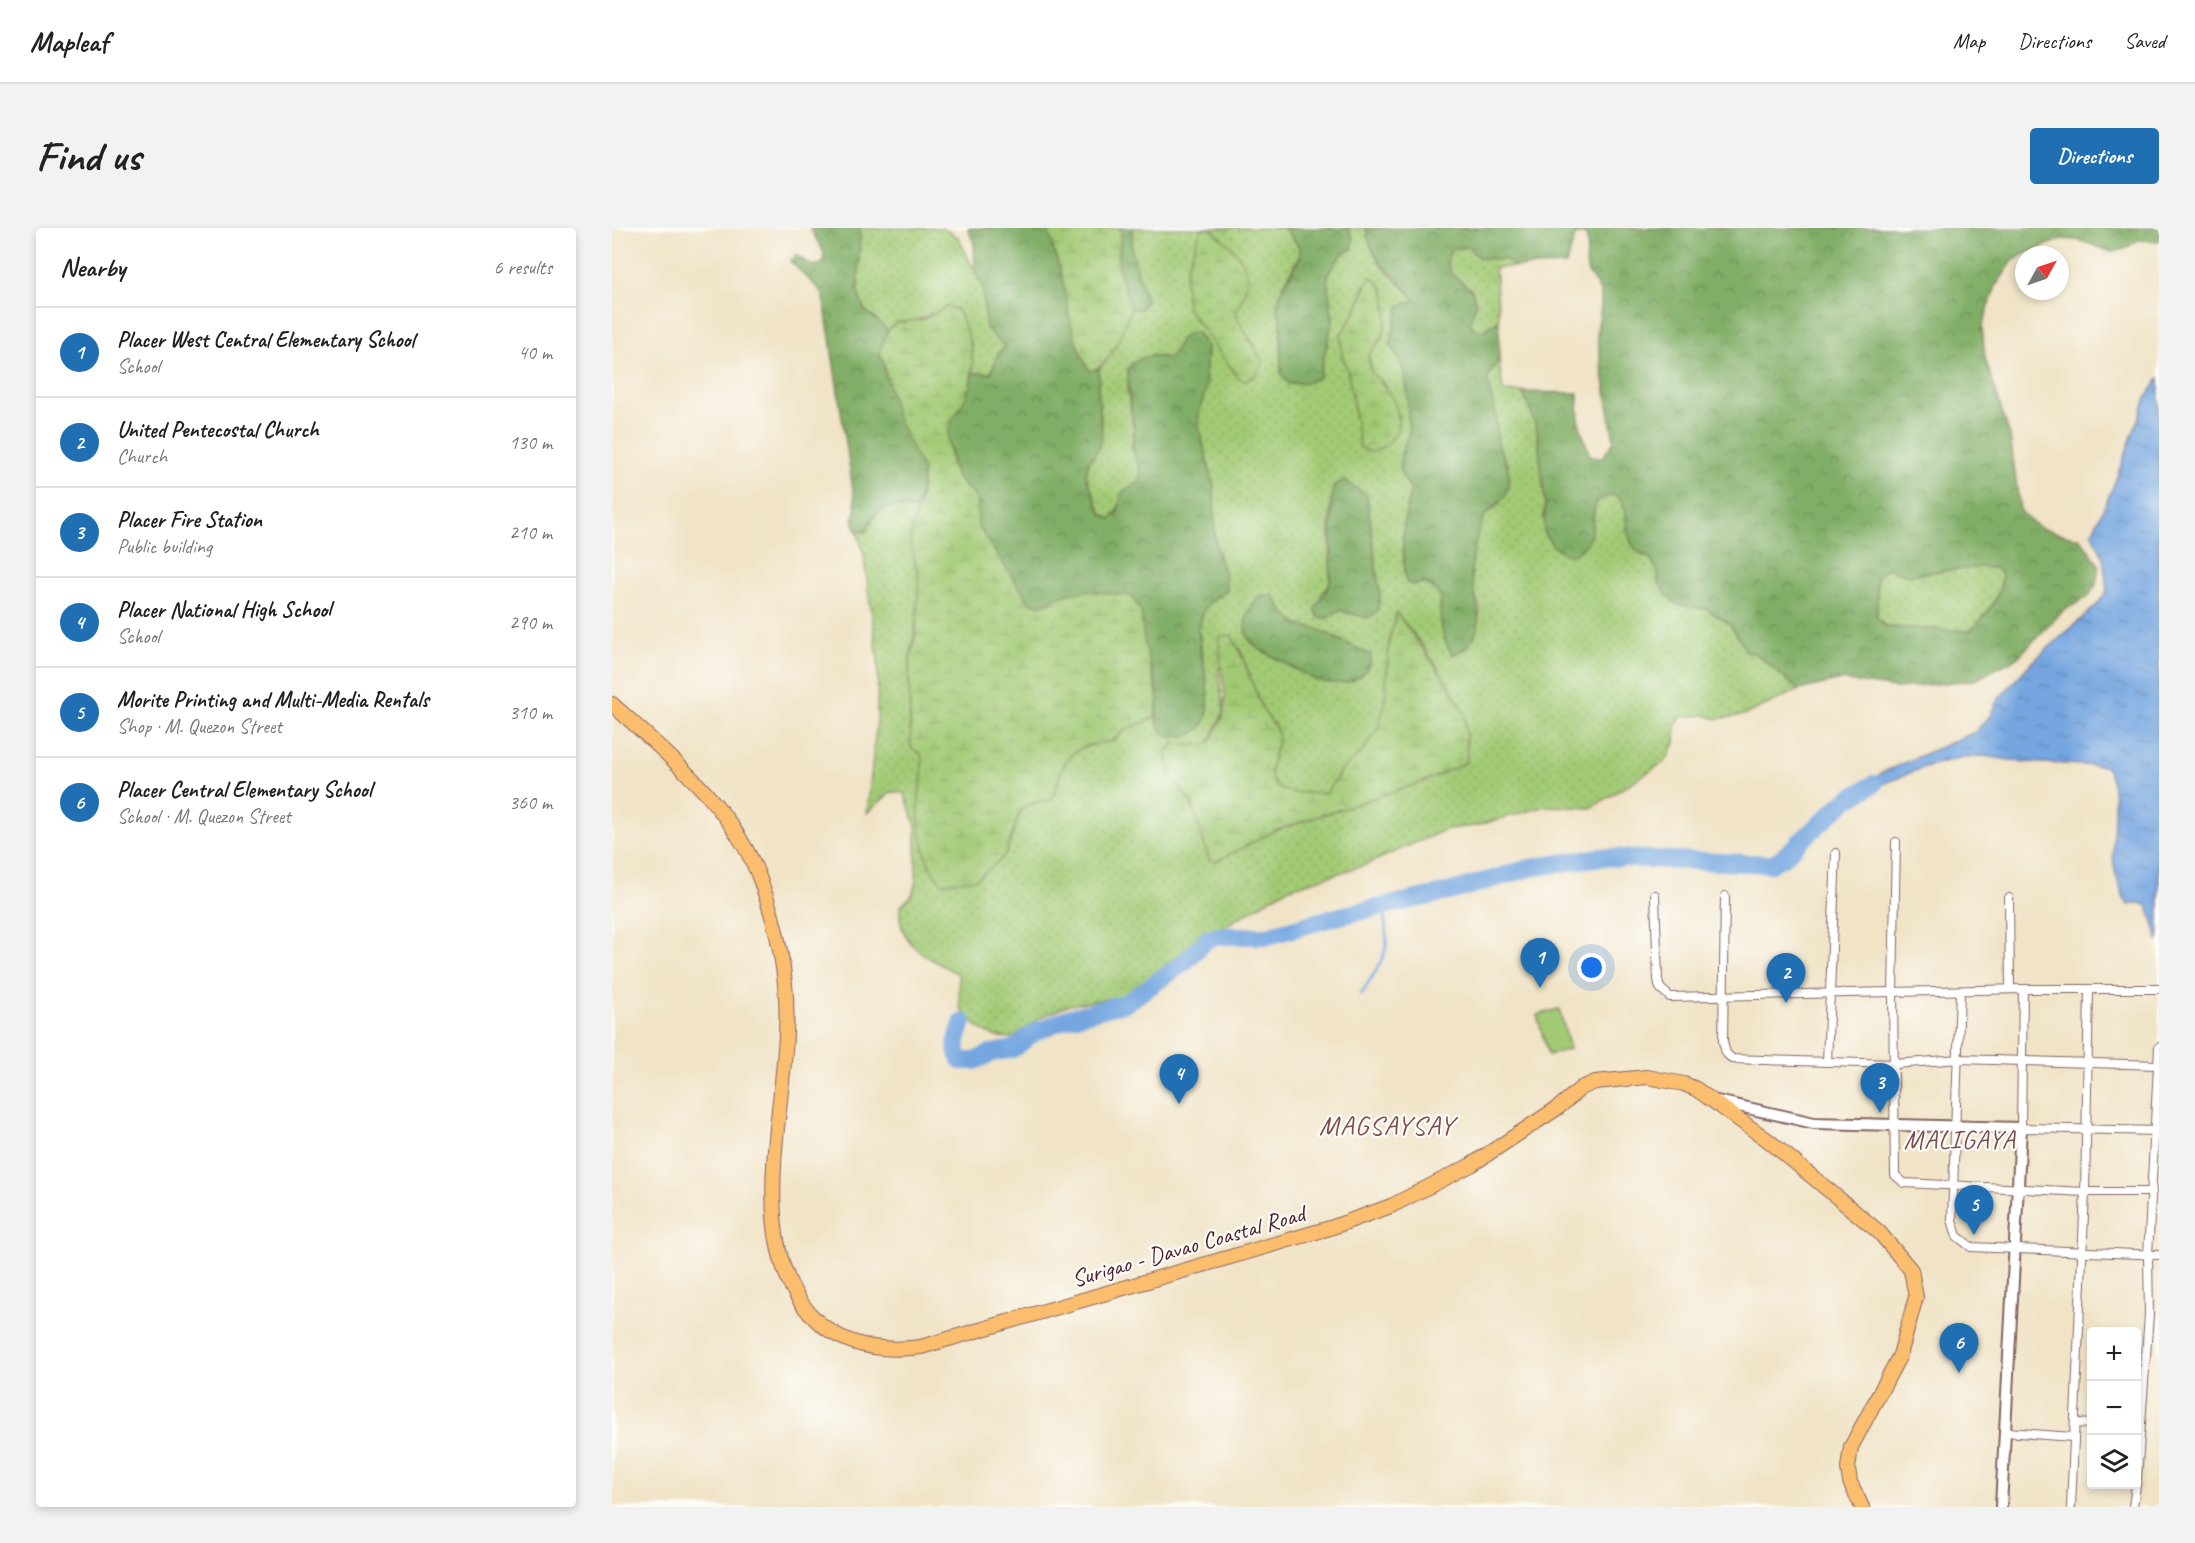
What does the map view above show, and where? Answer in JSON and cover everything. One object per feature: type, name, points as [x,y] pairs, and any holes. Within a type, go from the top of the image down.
[{"type":"highway","name":"Surigao - Davao Coastal Road","points":[[612,704],[715,802],[751,860],[761,883],[778,941],[787,1017],[779,1098],[774,1231],[782,1270],[799,1300],[823,1326],[837,1336],[867,1346],[900,1350],[931,1345],[1330,1228],[1415,1195],[1471,1165],[1559,1107],[1581,1088],[1595,1082],[1632,1077],[1664,1080],[1684,1084],[1717,1101],[1770,1141],[1879,1232],[1899,1253],[1914,1278],[1913,1312],[1900,1355],[1851,1447],[1848,1468],[1850,1482],[1862,1507]]},
{"type":"street","points":[[1896,842],[1893,992],[1896,1126],[1893,1161],[1898,1179],[1904,1183],[2085,1192],[2152,1192]]},
{"type":"street","points":[[1827,1062],[1836,853]]},
{"type":"street","points":[[1655,895],[1658,980],[1663,993],[1670,997],[2010,989],[2089,991],[2159,989]]},
{"type":"street","points":[[1725,896],[1723,1042],[1728,1057],[1737,1061],[1895,1064],[1959,1059],[2022,1063],[2158,1065]]},
{"type":"street","points":[[2009,898],[2010,989]]},
{"type":"street","points":[[2001,1507],[2021,1128],[2023,989]]},
{"type":"street","points":[[1960,991],[1952,1220],[1957,1236],[1971,1247],[2159,1255]]},
{"type":"street","points":[[2071,1507],[2085,1192],[2089,991]]},
{"type":"street","points":[[2141,1404],[2149,1314],[2148,1255],[2159,1047]]},
{"type":"street","points":[[1717,1101],[1814,1123],[1956,1128],[2156,1130]]},
{"type":"street","points":[[2075,1423],[2087,1424]]},
{"type":"street","points":[[2006,1432],[2073,1437]]},
{"type":"street","points":[[2133,1507],[2138,1435]]},
{"type":"green space","points":[[810,228],[860,228],[858,293],[864,310],[888,330],[880,351],[892,399],[923,471],[917,510],[899,507],[886,508],[875,516],[866,532],[857,531],[853,520],[856,510],[823,293],[790,261],[797,255],[812,266],[823,264],[824,253]]},
{"type":"green space","points":[[860,228],[942,228],[958,237],[983,287],[986,328],[1005,347],[998,354],[991,373],[973,373],[971,343],[931,313],[921,319],[893,326],[888,330],[864,309],[857,293]]},
{"type":"green space","points":[[968,228],[1048,228],[1079,350],[1090,371],[1099,369],[1098,391],[1102,435],[1099,448],[1088,463],[1086,476],[1101,513],[1110,519],[1118,512],[1122,492],[1140,482],[1140,469],[1133,451],[1134,431],[1128,368],[1142,358],[1157,356],[1169,358],[1182,338],[1190,333],[1196,332],[1207,347],[1205,375],[1207,385],[1199,412],[1199,427],[1214,488],[1215,547],[1224,571],[1227,591],[1207,606],[1200,622],[1199,642],[1208,690],[1208,706],[1205,720],[1198,730],[1184,736],[1172,737],[1160,728],[1157,719],[1157,690],[1144,644],[1142,616],[1131,596],[1068,594],[1039,606],[1029,602],[979,528],[976,520],[978,505],[973,495],[955,475],[947,433],[951,419],[968,392],[973,373],[991,373],[998,354],[1005,347],[986,328],[983,287],[975,272],[974,244]]},
{"type":"green space","points":[[1048,228],[1118,228],[1121,233],[1118,259],[1120,276],[1131,309],[1111,354],[1105,362],[1090,371],[1076,339]]},
{"type":"green space","points":[[1118,228],[1132,228],[1132,253],[1146,301],[1141,309],[1131,309],[1120,276],[1118,259],[1121,233]]},
{"type":"green space","points":[[1132,228],[1204,228],[1188,264],[1185,279],[1194,319],[1212,338],[1238,378],[1255,345],[1244,334],[1236,314],[1246,286],[1247,274],[1240,258],[1209,228],[1284,228],[1298,245],[1301,256],[1281,291],[1277,308],[1281,322],[1281,373],[1289,384],[1319,377],[1333,320],[1327,282],[1330,270],[1353,240],[1348,228],[1366,228],[1380,264],[1416,300],[1396,316],[1391,344],[1404,370],[1408,397],[1409,433],[1401,454],[1400,470],[1411,491],[1404,525],[1404,559],[1407,583],[1426,584],[1441,597],[1442,627],[1453,655],[1468,647],[1474,635],[1480,610],[1470,579],[1477,532],[1485,515],[1499,505],[1508,464],[1499,448],[1487,379],[1499,359],[1503,391],[1523,392],[1537,429],[1545,503],[1543,519],[1589,541],[1596,501],[1611,495],[1619,497],[1626,512],[1626,529],[1641,555],[1649,557],[1659,572],[1658,581],[1695,608],[1707,609],[1730,624],[1746,651],[1758,655],[1799,690],[1744,715],[1717,719],[1705,715],[1682,717],[1676,723],[1675,743],[1666,761],[1591,808],[1546,806],[1475,826],[1447,829],[1365,865],[1287,889],[1185,950],[1136,991],[1118,997],[1069,1005],[1041,1017],[1013,1038],[996,1037],[977,1027],[960,1008],[958,974],[917,949],[909,941],[900,920],[900,907],[912,895],[916,881],[916,826],[904,793],[891,792],[867,813],[877,718],[878,660],[863,551],[857,531],[866,532],[875,516],[886,508],[899,507],[917,510],[912,529],[919,579],[917,615],[909,667],[910,730],[921,754],[924,774],[919,797],[922,837],[976,879],[1006,853],[1021,809],[1033,803],[1051,800],[1063,766],[1071,755],[1081,748],[1113,740],[1125,730],[1155,716],[1159,727],[1206,678],[1199,630],[1204,608],[1212,599],[1220,558],[1213,527],[1214,488],[1199,427],[1199,412],[1207,385],[1205,375],[1207,347],[1176,350],[1169,358],[1150,355],[1127,388],[1134,430],[1132,449],[1142,468],[1140,483],[1126,489],[1118,508],[1110,519],[1101,513],[1086,476],[1088,463],[1099,448],[1102,425],[1098,391],[1099,369],[1110,356],[1131,309],[1141,309],[1146,301],[1132,253]],"holes":[[[1365,285],[1384,289],[1385,307],[1382,333],[1368,355],[1372,374],[1385,384],[1399,417],[1360,447],[1348,371],[1342,355],[1341,335],[1356,311]],[[1334,486],[1372,536],[1380,597],[1377,612],[1367,618],[1339,610],[1327,618],[1321,595],[1330,584],[1330,507]],[[1273,595],[1282,610],[1298,625],[1315,628],[1371,655],[1315,680],[1255,647]],[[1397,614],[1420,642],[1441,674],[1458,708],[1467,744],[1428,780],[1274,831],[1209,859],[1192,803],[1171,777],[1166,754],[1174,743],[1192,746],[1209,743],[1224,711],[1219,669],[1240,649],[1263,710],[1278,733],[1270,774],[1276,786],[1294,792],[1326,793],[1341,771],[1363,751],[1378,729],[1385,703],[1389,641]]]},
{"type":"green space","points":[[1209,228],[1240,258],[1247,274],[1246,286],[1236,314],[1263,363],[1256,375],[1245,381],[1238,378],[1187,307],[1185,279],[1188,264],[1202,229]]},
{"type":"green space","points":[[1284,228],[1348,228],[1353,240],[1352,249],[1343,253],[1330,270],[1327,282],[1333,320],[1319,377],[1309,382],[1289,384],[1281,374],[1281,322],[1277,308],[1281,291],[1301,256],[1298,245]]},
{"type":"green space","points":[[1366,228],[2159,228],[2159,241],[2138,240],[2125,249],[2111,252],[2079,240],[2062,239],[2044,246],[2015,246],[2015,260],[1996,286],[1982,327],[1985,358],[2010,436],[2020,510],[2042,529],[2081,539],[2099,565],[2096,585],[2088,597],[2063,611],[2017,658],[1975,680],[1896,688],[1841,680],[1799,690],[1758,655],[1746,651],[1730,624],[1707,609],[1678,605],[1665,593],[1658,581],[1658,572],[1649,557],[1639,553],[1633,547],[1626,514],[1619,497],[1611,495],[1596,501],[1588,541],[1578,552],[1569,556],[1553,546],[1544,533],[1545,503],[1537,429],[1523,392],[1578,393],[1579,423],[1590,456],[1602,458],[1614,441],[1597,336],[1601,294],[1587,269],[1588,246],[1584,233],[1575,236],[1566,265],[1514,267],[1505,259],[1479,258],[1468,247],[1453,248],[1446,260],[1451,273],[1471,290],[1476,303],[1469,324],[1480,332],[1499,321],[1499,359],[1487,379],[1496,415],[1498,442],[1509,473],[1506,493],[1484,518],[1475,545],[1471,575],[1478,612],[1475,635],[1467,646],[1453,655],[1442,627],[1441,597],[1432,587],[1423,582],[1415,585],[1407,583],[1403,537],[1411,491],[1400,470],[1401,454],[1409,432],[1407,388],[1404,370],[1391,344],[1399,306],[1415,300],[1374,252]],"holes":[[[1981,567],[1995,568],[2002,574],[1996,598],[1987,613],[1970,631],[1886,627],[1877,618],[1877,577],[1887,568],[1908,575]]]},
{"type":"green space","points":[[1468,247],[1479,258],[1506,259],[1514,267],[1495,268],[1499,321],[1480,332],[1469,323],[1476,303],[1472,290],[1451,273],[1446,260],[1453,248]]},
{"type":"green space","points":[[1370,277],[1376,280],[1384,293],[1387,317],[1381,338],[1368,355],[1372,374],[1390,394],[1398,417],[1393,438],[1384,446],[1370,452],[1360,447],[1348,371],[1342,355],[1341,335],[1356,311]]},
{"type":"green space","points":[[946,307],[956,309],[967,332],[972,357],[967,394],[952,419],[948,440],[951,462],[956,476],[977,501],[979,528],[1029,602],[1039,606],[1068,594],[1089,591],[1131,596],[1141,611],[1144,641],[1158,698],[1155,716],[1125,730],[1113,740],[1081,748],[1071,755],[1063,766],[1051,800],[1033,803],[1021,809],[1006,853],[999,861],[976,879],[943,883],[936,876],[926,856],[920,830],[919,806],[922,760],[921,754],[911,748],[909,667],[916,631],[919,579],[911,544],[912,529],[921,495],[923,471],[897,418],[880,350],[888,330],[896,323],[924,319]]},
{"type":"green space","points":[[1344,480],[1367,495],[1380,597],[1377,612],[1367,618],[1339,610],[1327,618],[1319,618],[1315,610],[1330,581],[1334,486]]},
{"type":"green space","points":[[1981,567],[1995,568],[2002,574],[2001,582],[1992,606],[1970,631],[1886,627],[1877,618],[1877,577],[1887,568],[1908,575]]},
{"type":"green space","points":[[1260,595],[1273,595],[1282,610],[1298,625],[1315,628],[1371,655],[1365,672],[1351,681],[1323,682],[1307,676],[1262,651],[1248,638],[1245,627],[1251,607]]},
{"type":"green space","points":[[1397,613],[1449,685],[1465,715],[1467,762],[1428,780],[1274,831],[1215,862],[1209,859],[1192,803],[1171,777],[1166,754],[1173,743],[1192,746],[1209,743],[1220,724],[1225,703],[1220,637],[1231,635],[1241,653],[1264,711],[1277,731],[1278,740],[1271,768],[1273,781],[1277,786],[1288,791],[1326,793],[1341,771],[1363,751],[1378,729],[1385,703],[1389,641]]},
{"type":"green space","points":[[1559,1009],[1570,1049],[1548,1055],[1537,1015]]},
{"type":"water","points":[[2159,378],[2159,942],[2148,906],[2141,903],[2129,905],[2127,903],[2116,874],[2113,858],[2114,795],[2106,766],[2023,762],[1983,756],[1964,757],[1927,766],[1879,786],[1874,784],[1874,780],[1881,773],[1975,732],[1990,716],[1997,701],[2028,666],[2096,606],[2107,591],[2103,557],[2092,533],[2113,487],[2146,398]]},
{"type":"waterway","points":[[963,1022],[957,1042],[958,1056],[961,1061],[974,1061],[992,1053],[1013,1049],[1035,1032],[1068,1018],[1126,1003],[1185,962],[1207,939],[1219,936],[1268,936],[1331,918],[1452,891],[1530,868],[1600,857],[1771,864],[1783,857],[1845,801],[1874,784]]},
{"type":"waterway","points":[[1361,995],[1384,954],[1387,935],[1382,907]]},
{"type":"place","name":"Placer West Central Elementary School","points":[[1540,988]]},
{"type":"place","name":"United Pentecostal Church","points":[[1786,1003]]},
{"type":"place","name":"Placer National High School","points":[[1179,1104]]},
{"type":"place","name":"Placer Fire Station","points":[[1880,1113]]},
{"type":"place","name":"Morite Printing and Multi-Media Rentals","points":[[1974,1235]]},
{"type":"place","name":"Placer Central Elementary School","points":[[1959,1373]]},
{"type":"district","name":"MAGSAYSAY","points":[[1387,1125]]},
{"type":"district","name":"MALIGAYA","points":[[1960,1139]]}]
